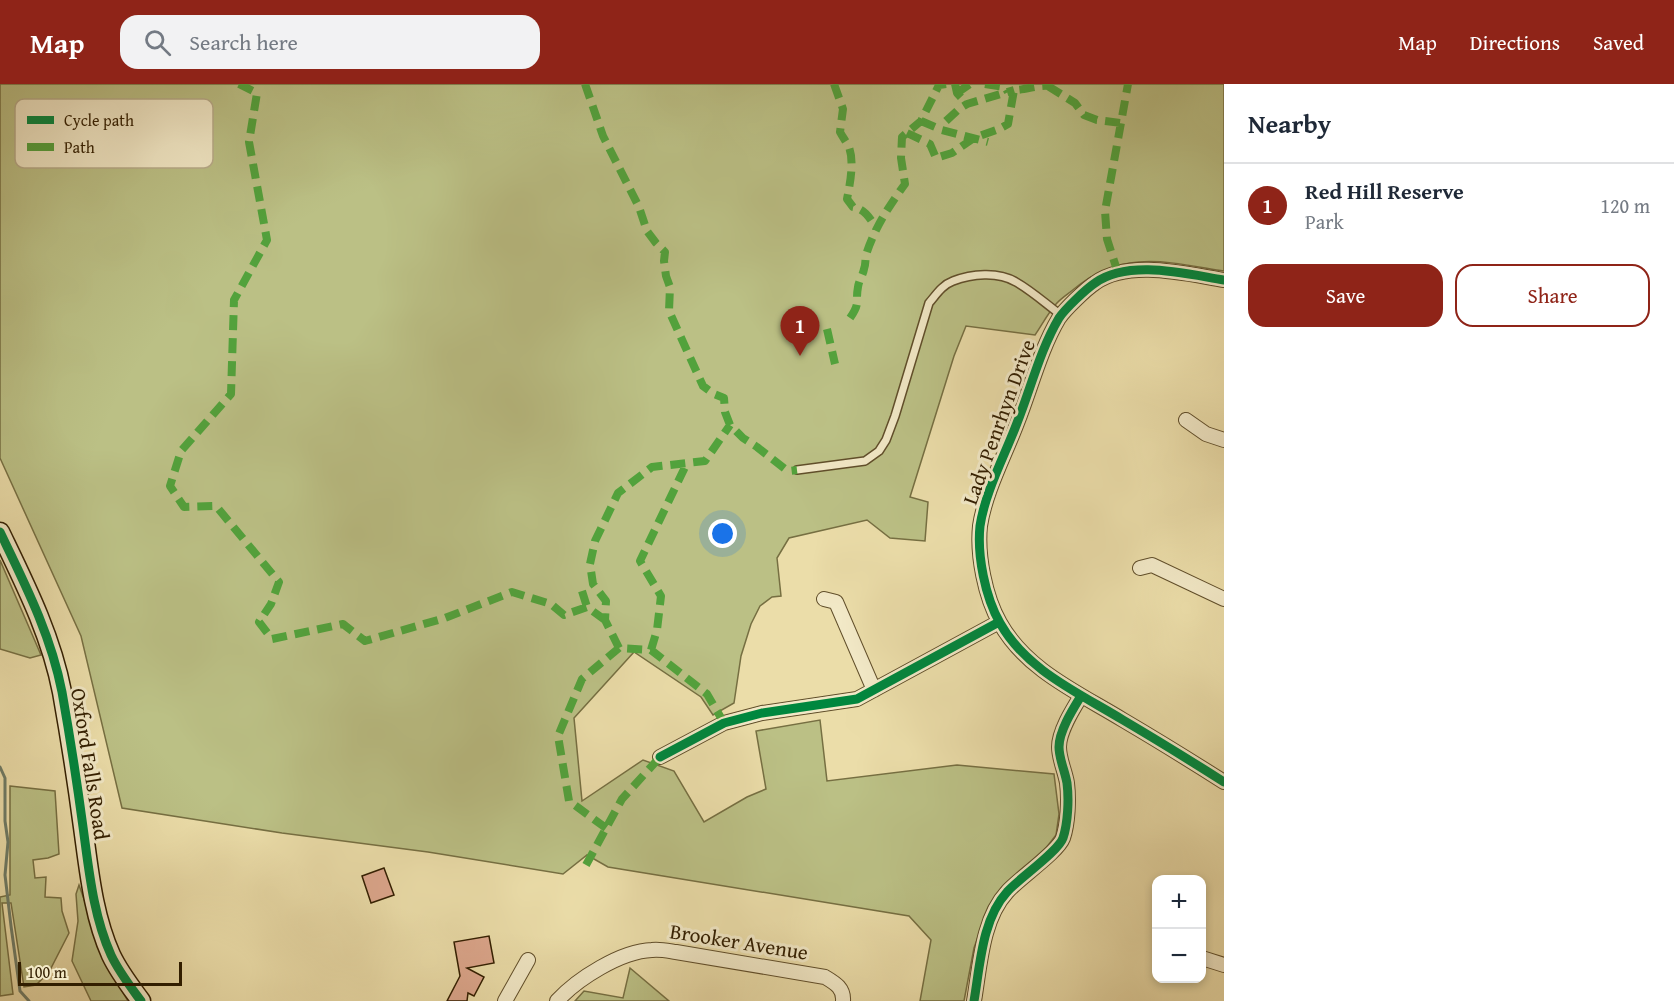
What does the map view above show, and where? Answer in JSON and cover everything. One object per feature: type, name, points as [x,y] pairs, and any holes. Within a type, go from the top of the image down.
[{"type":"street","name":"Lady Penrhyn Drive","points":[[1224,280],[1169,271],[1138,270],[1118,273],[1096,282],[1061,315],[1046,343],[980,525],[980,549],[986,588],[999,622],[1024,655],[1057,681],[1224,782]]},
{"type":"street","points":[[1186,420],[1206,434],[1224,440]]},
{"type":"street","name":"Oxford Falls Road","points":[[0,532],[40,618],[54,658],[62,692],[99,922],[124,979],[141,1001]]},
{"type":"street","points":[[1147,561],[1224,599]]},
{"type":"street","points":[[834,598],[874,690]]},
{"type":"street","points":[[660,757],[724,723],[762,713],[858,699],[999,622]]},
{"type":"street","points":[[974,1001],[985,933],[996,908],[1006,893],[1062,840],[1068,802],[1067,783],[1059,747],[1062,734],[1081,696]]},
{"type":"street","name":"Brooker Avenue","points":[[557,1001],[566,990],[609,963],[652,950],[825,977],[838,985],[844,996],[843,1001]]},
{"type":"street","points":[[1206,959],[1224,965]]},
{"type":"street","points":[[505,1001],[528,960]]},
{"type":"lane","points":[[797,470],[865,461],[879,451],[895,416],[929,303],[951,281],[988,274],[1002,276],[1015,281],[1061,315]]},
{"type":"green space","points":[[0,84],[1224,84],[1224,271],[1164,262],[1128,263],[1092,276],[1065,296],[1053,308],[1035,335],[966,326],[954,356],[910,497],[928,502],[925,541],[890,538],[867,520],[789,538],[777,558],[781,596],[772,597],[760,606],[751,624],[741,656],[734,703],[713,715],[701,697],[634,652],[574,718],[582,801],[643,760],[674,771],[704,822],[747,797],[766,789],[756,731],[820,720],[827,781],[957,765],[1054,774],[1059,814],[1056,835],[987,912],[974,948],[964,1001],[920,1001],[931,940],[909,916],[608,867],[587,855],[563,874],[122,808],[81,636],[0,458]]},
{"type":"green space","points":[[0,560],[41,655],[30,658],[0,649]]},
{"type":"green space","points":[[10,786],[55,791],[59,854],[33,860],[35,878],[46,877],[45,897],[61,898],[62,911],[69,933],[49,972],[36,985],[24,987],[11,903],[2,903],[13,994],[0,996],[0,897],[10,895]]},
{"type":"green space","points":[[79,885],[108,968],[128,1001],[91,1001],[72,961],[78,921],[76,894]]},
{"type":"green space","points":[[630,968],[669,1001],[575,1001],[584,991],[623,998]]},
{"type":"building","points":[[384,868],[394,895],[371,903],[362,876]]},
{"type":"building","points":[[489,936],[494,963],[467,968],[484,977],[474,996],[468,993],[467,1001],[447,1001],[460,976],[454,942]]},
{"type":"waterway","points":[[0,767],[5,778],[5,821],[8,842],[5,875],[11,926],[20,991],[29,1001]]},
{"type":"marked path","points":[[239,84],[257,93],[249,142],[267,240],[234,300],[231,394],[181,451],[170,486],[184,507],[216,506],[279,582],[271,604],[259,622],[272,639],[343,624],[365,641],[445,618],[512,592],[551,604],[564,615],[587,607],[605,620]]},
{"type":"marked path","points":[[585,84],[603,136],[639,207],[647,231],[665,252],[666,276],[670,287],[669,311],[703,386],[724,398],[725,412],[730,425],[743,438],[785,469],[797,470]]},
{"type":"marked path","points":[[834,84],[843,109],[840,132],[848,145],[851,157],[847,199],[853,207],[867,214],[876,228]]},
{"type":"marked path","points":[[850,318],[857,305],[857,292],[869,245],[882,218],[905,184],[901,158],[902,137],[921,121],[939,85],[946,84]]},
{"type":"marked path","points":[[955,84],[957,93],[967,104]]},
{"type":"marked path","points":[[957,93],[970,84]]},
{"type":"marked path","points":[[985,84],[1005,87],[1008,92]]},
{"type":"marked path","points":[[907,133],[930,144],[936,158],[952,153],[974,138],[1008,124],[1014,90],[1048,86],[1048,84]]},
{"type":"marked path","points":[[1118,273],[1107,239],[1105,211],[1128,84]]},
{"type":"marked path","points":[[1048,86],[1075,103],[1084,115],[1097,120],[1121,123]]},
{"type":"marked path","points":[[946,121],[967,104],[1014,90]]},
{"type":"marked path","points":[[921,121],[942,130],[988,142]]},
{"type":"marked path","points":[[827,329],[835,364]]},
{"type":"marked path","points":[[619,648],[605,620],[606,601],[593,584],[590,564],[595,541],[618,493],[652,467],[705,461],[730,425]]},
{"type":"marked path","points":[[651,650],[657,630],[661,596],[640,561],[687,463]]},
{"type":"marked path","points":[[582,591],[587,607]]},
{"type":"marked path","points":[[606,828],[569,801],[558,736],[582,679],[619,648],[651,650],[707,694],[724,723]]},
{"type":"marked path","points":[[586,865],[622,799],[660,757]]},
{"type":"cycle path","points":[[1224,280],[1158,270],[1124,272],[1095,283],[1071,305],[1059,318],[1041,356],[986,500],[979,537],[983,576],[990,601],[1000,623],[1024,654],[1072,690],[1224,782]]},
{"type":"cycle path","points":[[0,532],[36,610],[57,671],[71,743],[90,876],[100,924],[114,961],[141,1001]]},
{"type":"cycle path","points":[[660,757],[724,723],[762,713],[857,699],[999,622]]},
{"type":"cycle path","points":[[974,1001],[980,958],[992,915],[1007,892],[1054,851],[1063,838],[1068,796],[1059,752],[1060,741],[1067,720],[1081,696]]},
{"type":"place","name":"Red Hill Reserve","points":[[800,356]]}]
